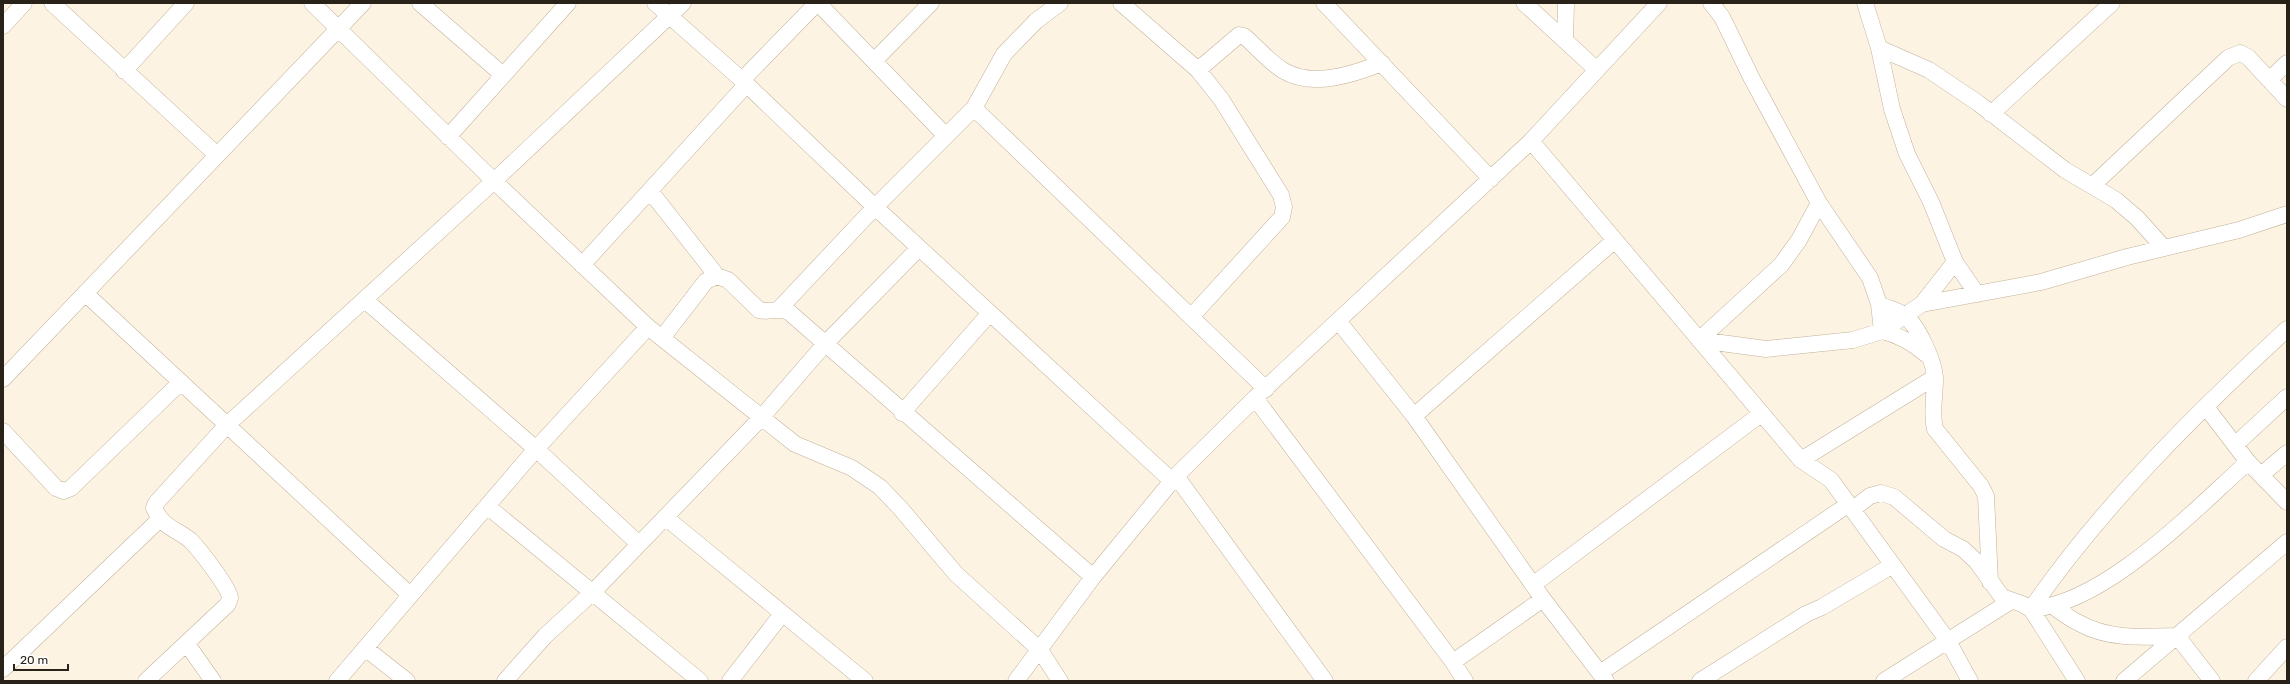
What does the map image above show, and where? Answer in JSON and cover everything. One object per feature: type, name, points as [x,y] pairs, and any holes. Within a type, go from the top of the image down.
[{"type":"street","points":[[3,26],[24,3]]},
{"type":"street","points":[[52,3],[124,71],[217,155]]},
{"type":"street","points":[[124,71],[186,3]]},
{"type":"street","points":[[312,3],[448,137],[648,327],[795,444],[852,468],[880,487],[901,508],[956,574],[1040,650],[1060,681]]},
{"type":"street","points":[[3,379],[363,3]]},
{"type":"street","points":[[420,3],[503,75]]},
{"type":"street","points":[[448,137],[568,3]]},
{"type":"street","points":[[655,3],[744,82],[875,207],[990,313],[1174,478],[1325,681]]},
{"type":"street","points":[[146,681],[228,604],[230,598],[227,590],[190,540],[165,525],[160,519],[154,508],[156,503],[226,425],[494,181],[683,3]]},
{"type":"street","points":[[582,265],[650,191],[744,82],[817,3],[946,136]]},
{"type":"street","points":[[874,61],[931,3]]},
{"type":"street","points":[[650,191],[717,276],[728,280],[759,310],[765,312],[780,308],[875,207],[974,108],[1004,54],[1036,21],[1060,3]]},
{"type":"street","points":[[1121,3],[1198,70],[1221,100],[1257,155],[1281,195],[1284,207],[1282,217],[1191,317]]},
{"type":"street","points":[[1324,3],[1491,179]]},
{"type":"street","points":[[1524,3],[1597,70]]},
{"type":"street","points":[[1565,41],[1566,3]]},
{"type":"street","points":[[1016,681],[1093,577],[1174,478],[1260,394],[1339,322],[1531,141],[1659,3]]},
{"type":"street","points":[[1711,3],[1722,17],[1751,77],[1819,203],[1870,278],[1879,304],[1882,331]]},
{"type":"street","points":[[1865,3],[1879,48],[1892,109],[1905,147],[1931,202],[1955,262],[1977,294]]},
{"type":"street","points":[[1991,114],[2112,3]]},
{"type":"street","points":[[1198,70],[1239,36],[1244,36],[1283,71],[1297,76],[1324,78],[1348,76],[1382,63]]},
{"type":"street","points":[[1879,48],[1929,70],[1991,114],[2065,170],[2093,185],[2116,200],[2132,213],[2164,248]]},
{"type":"street","points":[[2093,185],[2228,58],[2240,53],[2248,57],[2287,99]]},
{"type":"street","points":[[2269,80],[2287,63]]},
{"type":"street","points":[[974,108],[1191,317],[1260,394],[1453,662],[1465,681]]},
{"type":"street","points":[[1531,141],[1801,460],[1831,480],[1948,641],[1970,681]]},
{"type":"street","points":[[1699,340],[1782,265],[1799,240],[1819,203]]},
{"type":"street","points":[[1922,304],[2041,282],[2164,248],[2239,230],[2287,214]]},
{"type":"street","points":[[1414,416],[1614,240]]},
{"type":"street","points":[[505,681],[545,636],[593,592],[761,418],[825,344],[919,248]]},
{"type":"street","points":[[1699,340],[1766,349],[1853,340],[1882,331],[1922,304],[1955,262]]},
{"type":"street","points":[[662,338],[706,281],[717,276]]},
{"type":"street","points":[[86,294],[410,595]]},
{"type":"street","points":[[365,300],[536,449],[639,544]]},
{"type":"street","points":[[1879,304],[1905,316],[1919,335],[1931,358],[1935,377],[1933,421],[1936,429],[1981,486],[1986,496],[1990,582]]},
{"type":"street","points":[[780,308],[789,312],[902,413],[1093,577]]},
{"type":"street","points":[[902,413],[990,313]]},
{"type":"street","points":[[1339,322],[1414,416],[1534,584],[1543,599],[1603,677],[1851,507],[1870,496],[1881,493],[1894,497],[1944,539],[1963,549],[1977,562],[2002,597],[2031,609],[2073,680]]},
{"type":"street","points":[[337,681],[536,449],[648,327]]},
{"type":"street","points":[[2031,609],[2100,517],[2206,407],[2287,329]]},
{"type":"street","points":[[1882,331],[1894,333],[1913,343],[1931,358]]},
{"type":"street","points":[[1801,460],[1935,377]]},
{"type":"street","points":[[3,431],[56,488],[64,491],[70,488],[181,382]]},
{"type":"street","points":[[2235,445],[2287,397]]},
{"type":"street","points":[[2206,407],[2248,462],[2287,502]]},
{"type":"street","points":[[1534,584],[1761,414]]},
{"type":"street","points":[[2261,475],[2287,453]]},
{"type":"street","points":[[2031,609],[2052,606],[2109,581],[2159,541],[2248,462]]},
{"type":"street","points":[[487,506],[700,681]]},
{"type":"street","points":[[665,517],[865,681]]},
{"type":"street","points":[[3,669],[160,519]]},
{"type":"street","points":[[2124,681],[2287,542]]},
{"type":"street","points":[[1700,681],[1806,614],[1893,565]]},
{"type":"street","points":[[1453,662],[1543,599]]},
{"type":"street","points":[[1884,681],[2011,601]]},
{"type":"street","points":[[2052,606],[2079,624],[2104,633],[2135,637],[2177,636]]},
{"type":"street","points":[[730,681],[782,614]]},
{"type":"street","points":[[2177,636],[2212,681]]},
{"type":"street","points":[[187,644],[213,681]]},
{"type":"street","points":[[2256,681],[2287,647]]},
{"type":"street","points":[[365,648],[407,681]]}]
